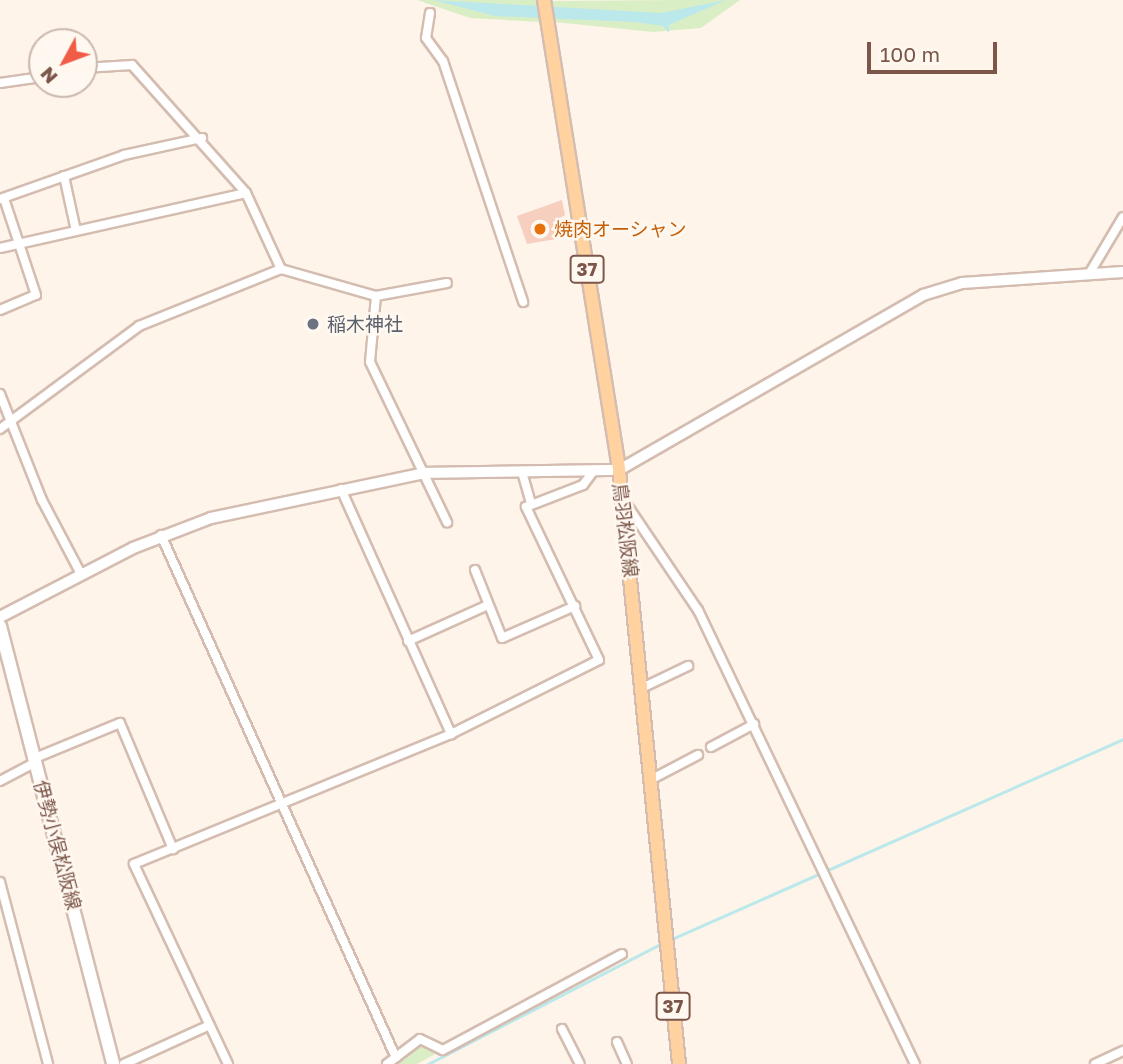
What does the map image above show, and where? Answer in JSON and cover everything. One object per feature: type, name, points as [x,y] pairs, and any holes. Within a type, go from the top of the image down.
[{"type":"main road","name":"鳥羽松阪線","points":[[544,0],[619,470],[644,687],[679,1064]]},
{"type":"main road","name":"伊勢小俣松阪線","points":[[0,626],[113,1064]]},
{"type":"street","points":[[429,13],[426,38],[443,61],[523,302]]},
{"type":"street","points":[[98,67],[132,65],[202,138],[246,193],[281,269]]},
{"type":"street","points":[[0,83],[28,78]]},
{"type":"street","points":[[0,310],[36,295],[2,198],[64,176],[202,138]]},
{"type":"street","points":[[64,176],[76,231]]},
{"type":"street","points":[[0,248],[246,193]]},
{"type":"street","points":[[1089,274],[1122,219]]},
{"type":"street","points":[[0,429],[139,326],[281,269],[376,296],[447,283]]},
{"type":"street","points":[[0,617],[161,535],[341,489],[425,474],[619,470],[923,295],[962,283],[1123,272]]},
{"type":"street","points":[[376,296],[370,362],[447,522]]},
{"type":"street","points":[[0,394],[10,422],[81,574]]},
{"type":"street","points":[[522,472],[531,503]]},
{"type":"street","points":[[228,1064],[134,864],[452,734],[599,660],[526,507],[583,485],[592,472]]},
{"type":"street","points":[[341,489],[452,734]]},
{"type":"street","points":[[622,498],[698,610],[915,1064]]},
{"type":"street","points":[[161,535],[396,1058]]},
{"type":"street","points":[[475,570],[502,638],[575,606]]},
{"type":"street","points":[[408,641],[488,605]]},
{"type":"street","points":[[644,687],[688,666]]},
{"type":"street","points":[[0,780],[36,760],[120,723],[173,849]]},
{"type":"street","points":[[711,747],[754,724]]},
{"type":"street","points":[[652,779],[698,755]]},
{"type":"street","points":[[0,882],[48,1064]]},
{"type":"street","points":[[387,1064],[420,1039],[443,1050],[622,954]]},
{"type":"street","points":[[124,1064],[210,1025]]},
{"type":"street","points":[[562,1029],[580,1064]]},
{"type":"street","points":[[617,1042],[627,1064]]},
{"type":"street","points":[[1094,1064],[1123,1051]]},
{"type":"green space","points":[[417,0],[537,0],[541,22],[470,18]]},
{"type":"green space","points":[[740,0],[701,28],[653,32],[554,22],[550,1]]},
{"type":"green space","points":[[420,1043],[439,1052],[417,1064],[392,1064]]},
{"type":"water","points":[[433,0],[661,13],[726,0],[669,25],[669,33],[663,26],[635,22],[495,16]]},
{"type":"building","name":"焼肉オーシャン","points":[[562,200],[565,215],[557,220],[562,238],[527,244],[517,216]]},
{"type":"waterway","points":[[672,939],[1123,739]]},
{"type":"waterway","points":[[428,1064],[662,943]]},
{"type":"place","name":"焼肉オーシャン","points":[[540,229]]},
{"type":"place","name":"稲木神社","points":[[313,324]]}]
